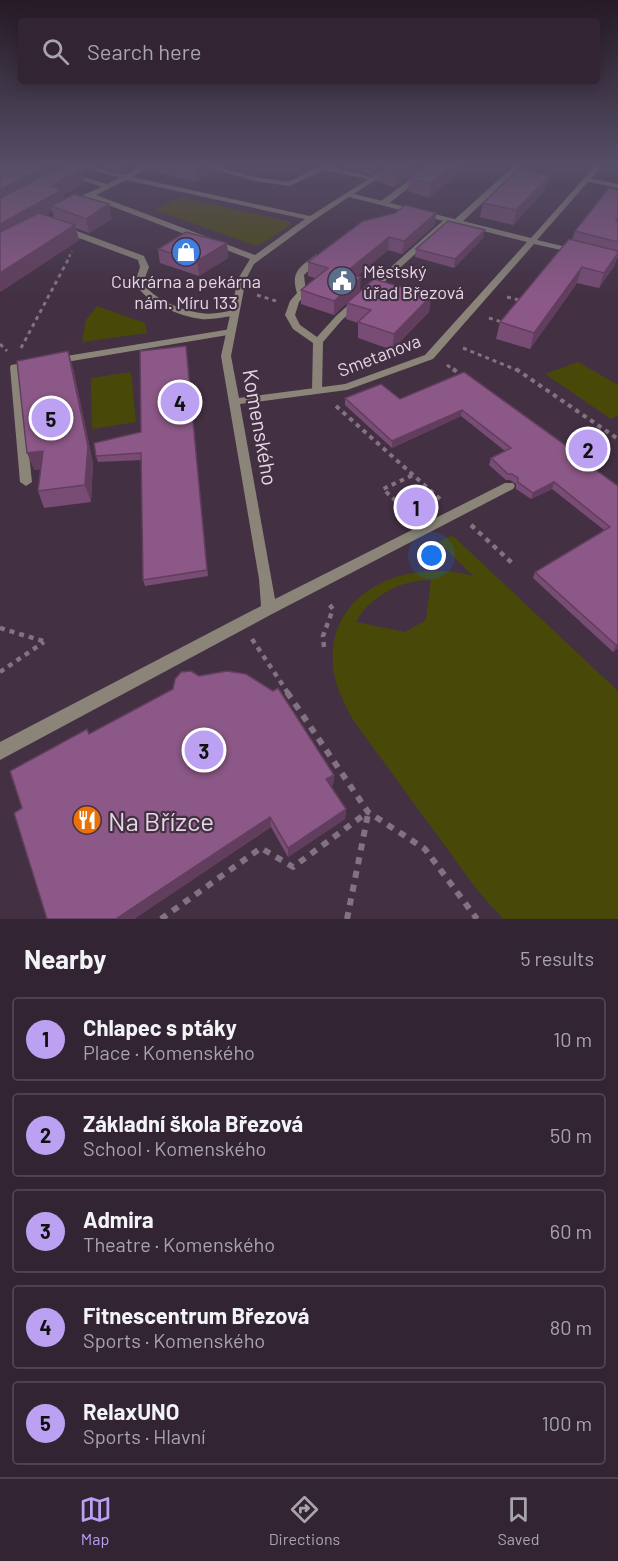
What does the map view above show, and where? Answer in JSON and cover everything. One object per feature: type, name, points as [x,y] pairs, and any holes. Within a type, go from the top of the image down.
[{"type":"street","points":[[127,209],[256,258],[326,209]]},
{"type":"street","points":[[269,209],[311,218]]},
{"type":"street","points":[[399,215],[407,209],[586,255]]},
{"type":"street","points":[[317,391],[318,342],[339,318],[467,209]]},
{"type":"street","name":"Smetanova","points":[[233,402],[346,387],[429,357],[561,209]]},
{"type":"street","points":[[56,226],[141,258],[146,269],[139,283],[140,288],[152,297],[200,316],[234,314]]},
{"type":"street","points":[[318,342],[293,324],[289,314],[290,305],[302,293],[297,280],[298,274],[328,249]]},
{"type":"street","name":"Komenského","points":[[256,258],[250,263],[242,279],[226,356],[266,579],[269,609]]},
{"type":"street","points":[[26,482],[15,367],[231,332]]},
{"type":"street","points":[[0,752],[311,587],[508,486]]},
{"type":"path","points":[[20,349],[72,250],[65,230]]},
{"type":"path","points":[[252,294],[290,305]]},
{"type":"path","points":[[505,296],[526,302]]},
{"type":"path","points":[[487,318],[508,324]]},
{"type":"path","points":[[459,346],[518,370],[618,439]]},
{"type":"path","points":[[329,399],[393,457]]},
{"type":"path","points":[[413,476],[383,489],[425,528]]},
{"type":"path","points":[[311,587],[333,609],[322,636],[324,647]]},
{"type":"path","points":[[241,624],[368,812],[425,849],[477,919]]},
{"type":"path","points":[[0,628],[44,642],[0,672]]},
{"type":"path","points":[[161,919],[261,848],[293,867],[368,812]]},
{"type":"path","points":[[347,919],[368,812]]},
{"type":"shaded area","points":[[233,209],[292,224],[261,244],[254,245],[155,210]]},
{"type":"shaded area","points":[[97,306],[145,323],[147,333],[82,342],[86,320]]},
{"type":"shaded area","points":[[578,362],[618,385],[618,415],[611,419],[545,374]]},
{"type":"shaded area","points":[[131,372],[136,422],[92,429],[91,378]]},
{"type":"shaded area","points":[[452,535],[618,691],[618,919],[503,919],[478,891],[353,720],[344,703],[334,673],[334,645],[341,621],[355,602],[374,587],[397,577],[422,572],[448,571],[473,576],[439,542]],"holes":[[[420,580],[431,580],[426,620],[405,632],[356,622],[369,605],[388,591]]]},
{"type":"building","points":[[0,209],[28,209],[0,224]]},
{"type":"building","points":[[59,209],[102,209],[86,219]]},
{"type":"building","points":[[400,209],[420,209],[436,213],[404,241],[389,237],[345,273],[361,277],[334,301],[301,290],[328,268],[308,262],[363,221],[395,213]]},
{"type":"building","points":[[592,209],[618,209],[616,221],[618,222],[618,242],[575,231]]},
{"type":"building","points":[[39,213],[75,225],[0,273],[0,232]]},
{"type":"building","points":[[448,221],[485,230],[455,259],[416,249]]},
{"type":"building","points":[[186,232],[227,243],[197,261],[158,249]]},
{"type":"building","points":[[569,239],[618,251],[618,253],[604,273],[582,267],[534,333],[500,322]]},
{"type":"building","points":[[374,279],[431,296],[394,334],[358,322],[371,310],[347,303]]},
{"type":"building","points":[[186,346],[207,570],[143,580],[141,453],[96,456],[94,443],[141,432],[140,351]]},
{"type":"building","points":[[68,351],[88,446],[85,485],[38,491],[43,451],[27,453],[17,361]]},
{"type":"building","points":[[464,372],[590,463],[588,464],[618,486],[618,644],[616,645],[535,572],[610,527],[554,482],[533,493],[518,482],[518,478],[508,474],[491,458],[511,448],[462,410],[392,441],[345,398],[381,384],[400,399]]},
{"type":"building","points":[[191,671],[199,676],[227,671],[246,674],[273,691],[278,688],[334,775],[326,779],[346,809],[288,848],[270,817],[116,919],[47,919],[14,813],[22,808],[10,771],[87,729],[89,734],[173,689],[175,679],[181,672]]},
{"type":"place","name":"Cukrárna a pekárna nám. Míru 133","points":[[186,252]]},
{"type":"place","name":"Městský úřad Březová","points":[[342,281]]},
{"type":"place","name":"Fitnescentrum Březová","points":[[180,402]]},
{"type":"place","name":"RelaxUNO","points":[[51,418]]},
{"type":"place","name":"Základní škola Březová","points":[[588,449]]},
{"type":"place","name":"Chlapec s ptáky","points":[[416,507]]},
{"type":"place","name":"Admira","points":[[204,750]]},
{"type":"place","name":"Na Břízce","points":[[87,820]]}]
